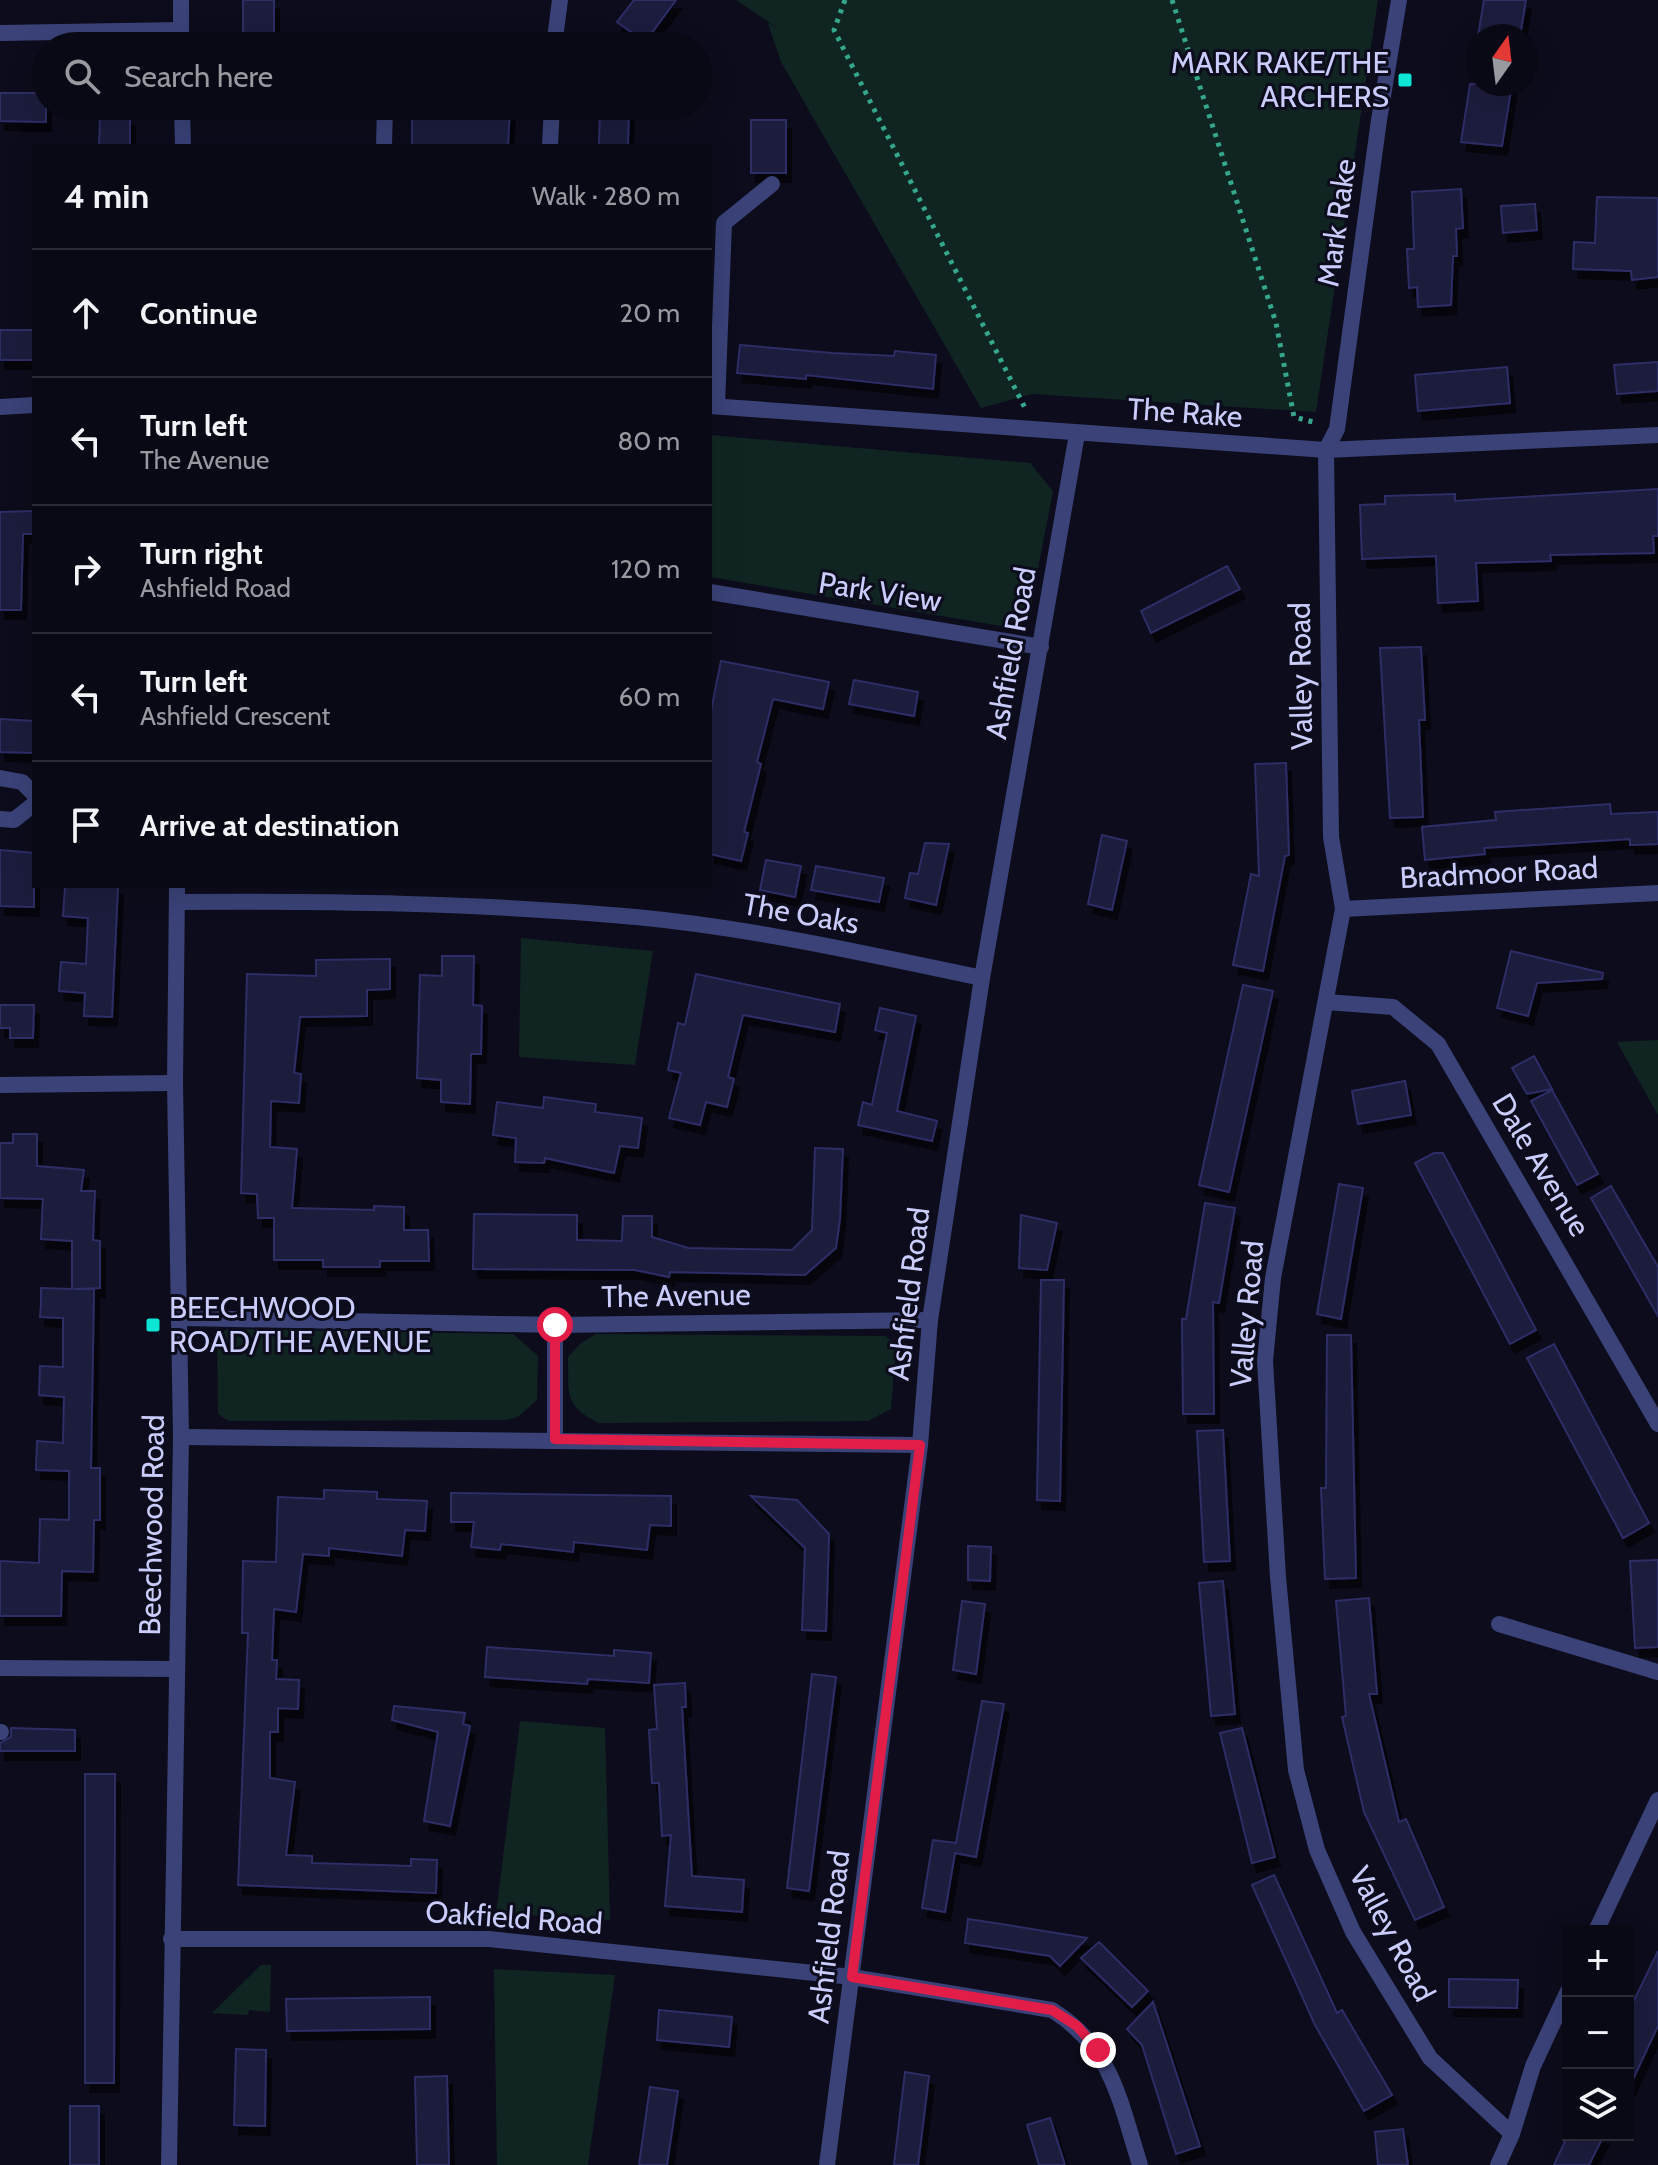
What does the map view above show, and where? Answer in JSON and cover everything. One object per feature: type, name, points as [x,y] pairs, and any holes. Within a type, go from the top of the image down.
[{"type":"street","points":[[181,0],[181,32]]},
{"type":"street","points":[[556,32],[560,0]]},
{"type":"street","name":"Mark Rake","points":[[1326,450],[1337,429],[1379,120],[1399,0]]},
{"type":"street","points":[[0,33],[32,34]]},
{"type":"street","points":[[182,120],[183,144]]},
{"type":"street","points":[[384,144],[385,120]]},
{"type":"street","points":[[550,144],[551,120]]},
{"type":"street","points":[[714,406],[724,223],[772,184]]},
{"type":"street","points":[[0,407],[32,405]]},
{"type":"street","name":"The Rake","points":[[714,406],[1326,450],[1658,435]]},
{"type":"street","name":"Ashfield Road","points":[[827,2165],[920,1445],[930,1320],[982,978],[1077,434]]},
{"type":"street","name":"Valley Road","points":[[1326,450],[1331,837],[1343,909],[1273,1278],[1265,1361],[1278,1577],[1296,1770],[1317,1850],[1353,1932],[1430,2058],[1512,2134]]},
{"type":"street","name":"Park View","points":[[712,592],[1041,647]]},
{"type":"street","points":[[0,778],[22,782],[32,792]]},
{"type":"street","points":[[0,819],[14,820],[32,806]]},
{"type":"street","name":"Bradmoor Road","points":[[1343,909],[1658,893]]},
{"type":"street","name":"The Oaks","points":[[177,894],[408,903],[638,917],[758,935],[982,978]]},
{"type":"street","name":"Beechwood Road","points":[[169,2165],[182,1318],[175,1083],[177,894]]},
{"type":"street","name":"Dale Avenue","points":[[1326,1002],[1393,1007],[1438,1044],[1658,1424]]},
{"type":"street","points":[[0,1085],[175,1083]]},
{"type":"street","name":"The Avenue","points":[[182,1318],[555,1325],[930,1320]]},
{"type":"street","points":[[555,1325],[555,1439]]},
{"type":"street","points":[[181,1437],[920,1445]]},
{"type":"street","points":[[1499,1624],[1658,1672]]},
{"type":"street","points":[[0,1668],[177,1669]]},
{"type":"street","points":[[1599,1925],[1658,1800]]},
{"type":"street","name":"Oakfield Road","points":[[171,1939],[489,1939],[852,1977],[1052,2010],[1077,2026],[1098,2050],[1113,2081],[1140,2165]]},
{"type":"street","points":[[1498,2165],[1512,2134],[1533,2066],[1565,1997]]},
{"type":"path","points":[[845,0],[834,30],[1037,431]]},
{"type":"path","points":[[1172,0],[1276,323],[1294,417],[1337,429]]},
{"type":"green space","points":[[736,0],[1378,0],[1316,412],[1032,394],[981,408],[781,62],[768,23],[779,29]]},
{"type":"green space","points":[[712,435],[1030,463],[1053,491],[1030,610],[1007,627],[712,577]]},
{"type":"green space","points":[[521,938],[653,951],[635,1065],[519,1057]]},
{"type":"green space","points":[[1658,1040],[1658,1115],[1617,1042]]},
{"type":"green space","points":[[228,1329],[513,1334],[538,1356],[537,1400],[519,1416],[507,1420],[229,1421],[218,1414],[217,1335]]},
{"type":"green space","points":[[596,1334],[885,1336],[896,1344],[891,1409],[868,1421],[599,1423],[579,1411],[570,1397],[568,1380],[568,1357],[581,1343]]},
{"type":"green space","points":[[520,1721],[605,1728],[610,1920],[496,1913]]},
{"type":"green space","points":[[261,1965],[271,1965],[270,2012],[249,2010],[248,2015],[212,2013]]},
{"type":"green space","points":[[494,1969],[615,1975],[588,2165],[497,2165]]},
{"type":"building","points":[[243,0],[274,0],[274,32],[243,32]]},
{"type":"building","points":[[634,0],[676,0],[652,32],[631,32],[617,22]]},
{"type":"building","points":[[1484,0],[1526,0],[1522,24],[1480,24]]},
{"type":"building","points":[[0,93],[32,93],[32,120],[46,122],[0,121]]},
{"type":"building","points":[[1468,96],[1510,96],[1502,146],[1461,142]]},
{"type":"building","points":[[100,120],[130,120],[130,144],[99,144]]},
{"type":"building","points":[[412,120],[509,120],[508,144],[412,144]]},
{"type":"building","points":[[600,120],[629,120],[628,144],[599,144]]},
{"type":"building","points":[[751,120],[786,120],[786,173],[751,173]]},
{"type":"building","points":[[1461,189],[1463,228],[1456,229],[1457,256],[1453,256],[1451,305],[1418,307],[1417,287],[1409,288],[1407,249],[1414,249],[1412,192]]},
{"type":"building","points":[[1597,197],[1658,198],[1658,277],[1632,280],[1631,271],[1573,269],[1574,242],[1595,243]]},
{"type":"building","points":[[1535,204],[1537,230],[1503,233],[1501,206]]},
{"type":"building","points":[[0,330],[32,330],[32,360],[0,360]]},
{"type":"building","points":[[740,345],[832,353],[894,356],[895,351],[936,355],[933,389],[806,375],[806,379],[737,373]]},
{"type":"building","points":[[1658,362],[1658,391],[1617,394],[1614,365]]},
{"type":"building","points":[[1507,367],[1510,403],[1418,411],[1415,375]]},
{"type":"building","points":[[1658,489],[1658,536],[1653,536],[1654,553],[1550,555],[1551,561],[1476,563],[1478,601],[1438,603],[1436,556],[1362,559],[1360,505],[1385,504],[1385,496],[1455,494],[1455,501]]},
{"type":"building","points":[[32,511],[32,534],[23,534],[21,610],[0,610],[0,512]]},
{"type":"building","points":[[1227,566],[1240,589],[1151,633],[1141,611]]},
{"type":"building","points":[[1421,647],[1425,720],[1419,720],[1423,817],[1390,818],[1380,648]]},
{"type":"building","points":[[721,661],[829,682],[823,709],[773,699],[757,762],[761,764],[744,832],[748,833],[741,861],[712,854],[712,706]]},
{"type":"building","points":[[854,680],[918,692],[914,716],[849,704]]},
{"type":"building","points":[[0,719],[32,721],[32,753],[0,752]]},
{"type":"building","points":[[1286,763],[1289,855],[1285,856],[1263,971],[1233,965],[1251,874],[1259,876],[1255,764]]},
{"type":"building","points":[[1610,804],[1611,814],[1658,812],[1658,844],[1630,845],[1630,839],[1484,848],[1485,854],[1425,860],[1422,827],[1496,820],[1495,812]]},
{"type":"building","points":[[1102,835],[1127,841],[1112,910],[1088,904]]},
{"type":"building","points":[[925,843],[949,844],[936,905],[905,898],[910,873],[918,874]]},
{"type":"building","points":[[0,850],[32,853],[34,907],[0,906]]},
{"type":"building","points":[[766,860],[801,866],[795,897],[760,890]]},
{"type":"building","points":[[816,866],[884,878],[879,902],[811,890]]},
{"type":"building","points":[[65,888],[118,888],[112,1017],[84,1016],[85,993],[59,991],[61,962],[86,964],[88,918],[63,916]]},
{"type":"building","points":[[1511,951],[1603,973],[1602,979],[1537,983],[1528,1016],[1497,1008]]},
{"type":"building","points":[[442,956],[474,956],[473,1005],[482,1006],[481,1054],[471,1054],[470,1104],[441,1102],[441,1080],[417,1078],[420,975],[442,976]]},
{"type":"building","points":[[390,959],[390,989],[367,990],[367,1016],[300,1017],[294,1073],[301,1074],[299,1103],[271,1101],[270,1147],[297,1149],[292,1208],[374,1210],[374,1206],[404,1207],[404,1230],[428,1230],[429,1261],[380,1261],[380,1267],[323,1267],[323,1260],[274,1260],[274,1218],[258,1218],[257,1194],[241,1193],[247,974],[316,976],[316,960]]},
{"type":"building","points":[[696,974],[840,1004],[835,1032],[743,1015],[728,1077],[734,1079],[727,1107],[706,1102],[700,1125],[669,1118],[681,1073],[668,1070],[678,1023],[685,1025]]},
{"type":"building","points":[[1243,985],[1273,991],[1229,1192],[1199,1185]]},
{"type":"building","points":[[0,1005],[34,1005],[33,1038],[10,1038],[10,1028],[0,1028]]},
{"type":"building","points":[[880,1008],[916,1016],[897,1111],[937,1121],[932,1141],[858,1125],[863,1102],[872,1105],[887,1033],[875,1030]]},
{"type":"building","points":[[1534,1056],[1552,1089],[1527,1094],[1512,1068]]},
{"type":"building","points":[[1405,1081],[1411,1115],[1358,1124],[1352,1091]]},
{"type":"building","points":[[1552,1090],[1598,1174],[1577,1185],[1531,1101]]},
{"type":"building","points":[[544,1097],[596,1104],[595,1112],[642,1118],[638,1148],[620,1146],[614,1173],[545,1158],[544,1163],[515,1162],[516,1138],[493,1135],[497,1102],[543,1108]]},
{"type":"building","points":[[13,1134],[37,1134],[37,1166],[84,1170],[81,1191],[95,1191],[93,1240],[100,1241],[100,1288],[74,1289],[94,1289],[91,1468],[100,1468],[100,1520],[94,1520],[93,1572],[62,1571],[61,1616],[0,1616],[0,1561],[39,1563],[40,1519],[69,1520],[69,1471],[36,1470],[37,1441],[63,1443],[64,1397],[39,1395],[40,1366],[63,1367],[63,1318],[40,1317],[41,1288],[72,1289],[72,1241],[41,1239],[43,1199],[0,1198],[0,1143],[13,1143]]},
{"type":"building","points":[[815,1148],[843,1149],[840,1219],[836,1248],[805,1275],[670,1272],[669,1277],[635,1270],[473,1269],[474,1214],[577,1215],[577,1240],[622,1241],[623,1216],[652,1216],[652,1237],[688,1248],[792,1250],[812,1230]]},
{"type":"building","points":[[1434,1153],[1443,1153],[1536,1330],[1510,1344],[1415,1163]]},
{"type":"building","points":[[1339,1184],[1363,1188],[1341,1319],[1317,1314]]},
{"type":"building","points":[[1611,1186],[1658,1267],[1658,1316],[1591,1198]]},
{"type":"building","points":[[1205,1203],[1235,1208],[1219,1303],[1213,1302],[1214,1414],[1183,1414],[1182,1319],[1186,1319]]},
{"type":"building","points":[[1021,1215],[1057,1223],[1047,1270],[1019,1268]]},
{"type":"building","points":[[1041,1280],[1064,1280],[1060,1501],[1037,1500]]},
{"type":"building","points":[[1327,1335],[1351,1335],[1356,1578],[1325,1579],[1321,1488],[1326,1488]]},
{"type":"building","points":[[1554,1344],[1649,1523],[1623,1538],[1527,1358]]},
{"type":"building","points":[[1223,1430],[1230,1561],[1204,1562],[1197,1431]]},
{"type":"building","points":[[324,1490],[377,1492],[377,1499],[427,1501],[425,1531],[405,1530],[402,1556],[329,1548],[329,1556],[303,1554],[296,1612],[274,1609],[272,1660],[277,1660],[276,1679],[299,1680],[298,1709],[278,1708],[278,1732],[270,1732],[270,1778],[295,1782],[286,1855],[312,1856],[312,1863],[411,1866],[411,1859],[437,1860],[436,1893],[238,1885],[248,1633],[242,1633],[243,1561],[276,1562],[278,1497],[324,1499]]},
{"type":"building","points":[[451,1493],[671,1496],[671,1526],[650,1525],[647,1550],[574,1542],[573,1552],[501,1544],[500,1550],[471,1547],[474,1522],[451,1522]]},
{"type":"building","points":[[751,1496],[797,1500],[829,1534],[826,1631],[802,1630],[805,1548]]},
{"type":"building","points":[[968,1546],[991,1547],[990,1581],[968,1580]]},
{"type":"building","points":[[1658,1560],[1658,1647],[1635,1648],[1630,1561]]},
{"type":"building","points":[[1223,1581],[1235,1714],[1211,1716],[1199,1583]]},
{"type":"building","points":[[1369,1598],[1377,1694],[1369,1694],[1399,1822],[1406,1819],[1444,1907],[1415,1920],[1364,1812],[1342,1717],[1346,1716],[1336,1601]]},
{"type":"building","points":[[962,1601],[985,1604],[976,1674],[953,1670]]},
{"type":"building","points":[[487,1647],[614,1656],[614,1650],[651,1653],[649,1683],[588,1679],[587,1684],[485,1677]]},
{"type":"building","points":[[812,1674],[836,1677],[809,1891],[787,1888]]},
{"type":"building","points":[[685,1683],[686,1707],[682,1707],[692,1876],[744,1880],[742,1912],[665,1906],[671,1835],[662,1836],[659,1783],[652,1783],[649,1730],[657,1729],[654,1685]]},
{"type":"building","points":[[982,1701],[1004,1704],[976,1857],[955,1853],[945,1912],[922,1908],[933,1840],[956,1843]]},
{"type":"building","points":[[394,1706],[465,1713],[463,1724],[470,1726],[450,1826],[424,1821],[438,1732],[392,1720]]},
{"type":"building","points":[[11,1728],[75,1730],[75,1751],[0,1751],[0,1743],[11,1737]]},
{"type":"building","points":[[1242,1728],[1275,1857],[1252,1863],[1220,1733]]},
{"type":"building","points":[[85,1774],[115,1774],[114,2083],[85,2083]]},
{"type":"building","points":[[1274,1875],[1337,2013],[1342,2010],[1392,2095],[1364,2111],[1315,2025],[1252,1885]]},
{"type":"building","points":[[968,1919],[1087,1938],[1060,1966],[1050,1956],[965,1943]]},
{"type":"building","points":[[1099,1942],[1148,1991],[1132,2007],[1081,1958]]},
{"type":"building","points":[[1658,1951],[1658,2026],[1634,2077],[1634,2069],[1634,2001]]},
{"type":"building","points":[[1449,1979],[1518,1980],[1517,2008],[1449,2007]]},
{"type":"building","points":[[430,1997],[430,2029],[287,2031],[286,1999]]},
{"type":"building","points":[[1153,2002],[1200,2146],[1176,2154],[1142,2045],[1127,2029]]},
{"type":"building","points":[[659,2010],[732,2017],[729,2047],[657,2040]]},
{"type":"building","points":[[236,2049],[266,2050],[265,2126],[234,2125]]},
{"type":"building","points":[[905,2072],[929,2076],[918,2165],[894,2165]]},
{"type":"building","points":[[447,2076],[449,2165],[417,2165],[415,2077]]},
{"type":"building","points":[[650,2087],[678,2091],[667,2165],[639,2165]]},
{"type":"building","points":[[70,2106],[99,2106],[99,2165],[70,2165]]},
{"type":"building","points":[[1050,2118],[1065,2165],[1039,2165],[1027,2125]]},
{"type":"building","points":[[1403,2129],[1408,2165],[1378,2165],[1375,2132]]},
{"type":"building","points":[[1565,2141],[1601,2141],[1589,2165],[1554,2165]]},
{"type":"place","name":"MARK RAKE/THE ARCHERS","points":[[1405,80]]},
{"type":"place","name":"BEECHWOOD ROAD/THE AVENUE","points":[[153,1325]]},
{"type":"route","points":[[555,1325],[555,1439],[920,1445],[852,1977],[1052,2010],[1077,2026],[1098,2050]]}]
